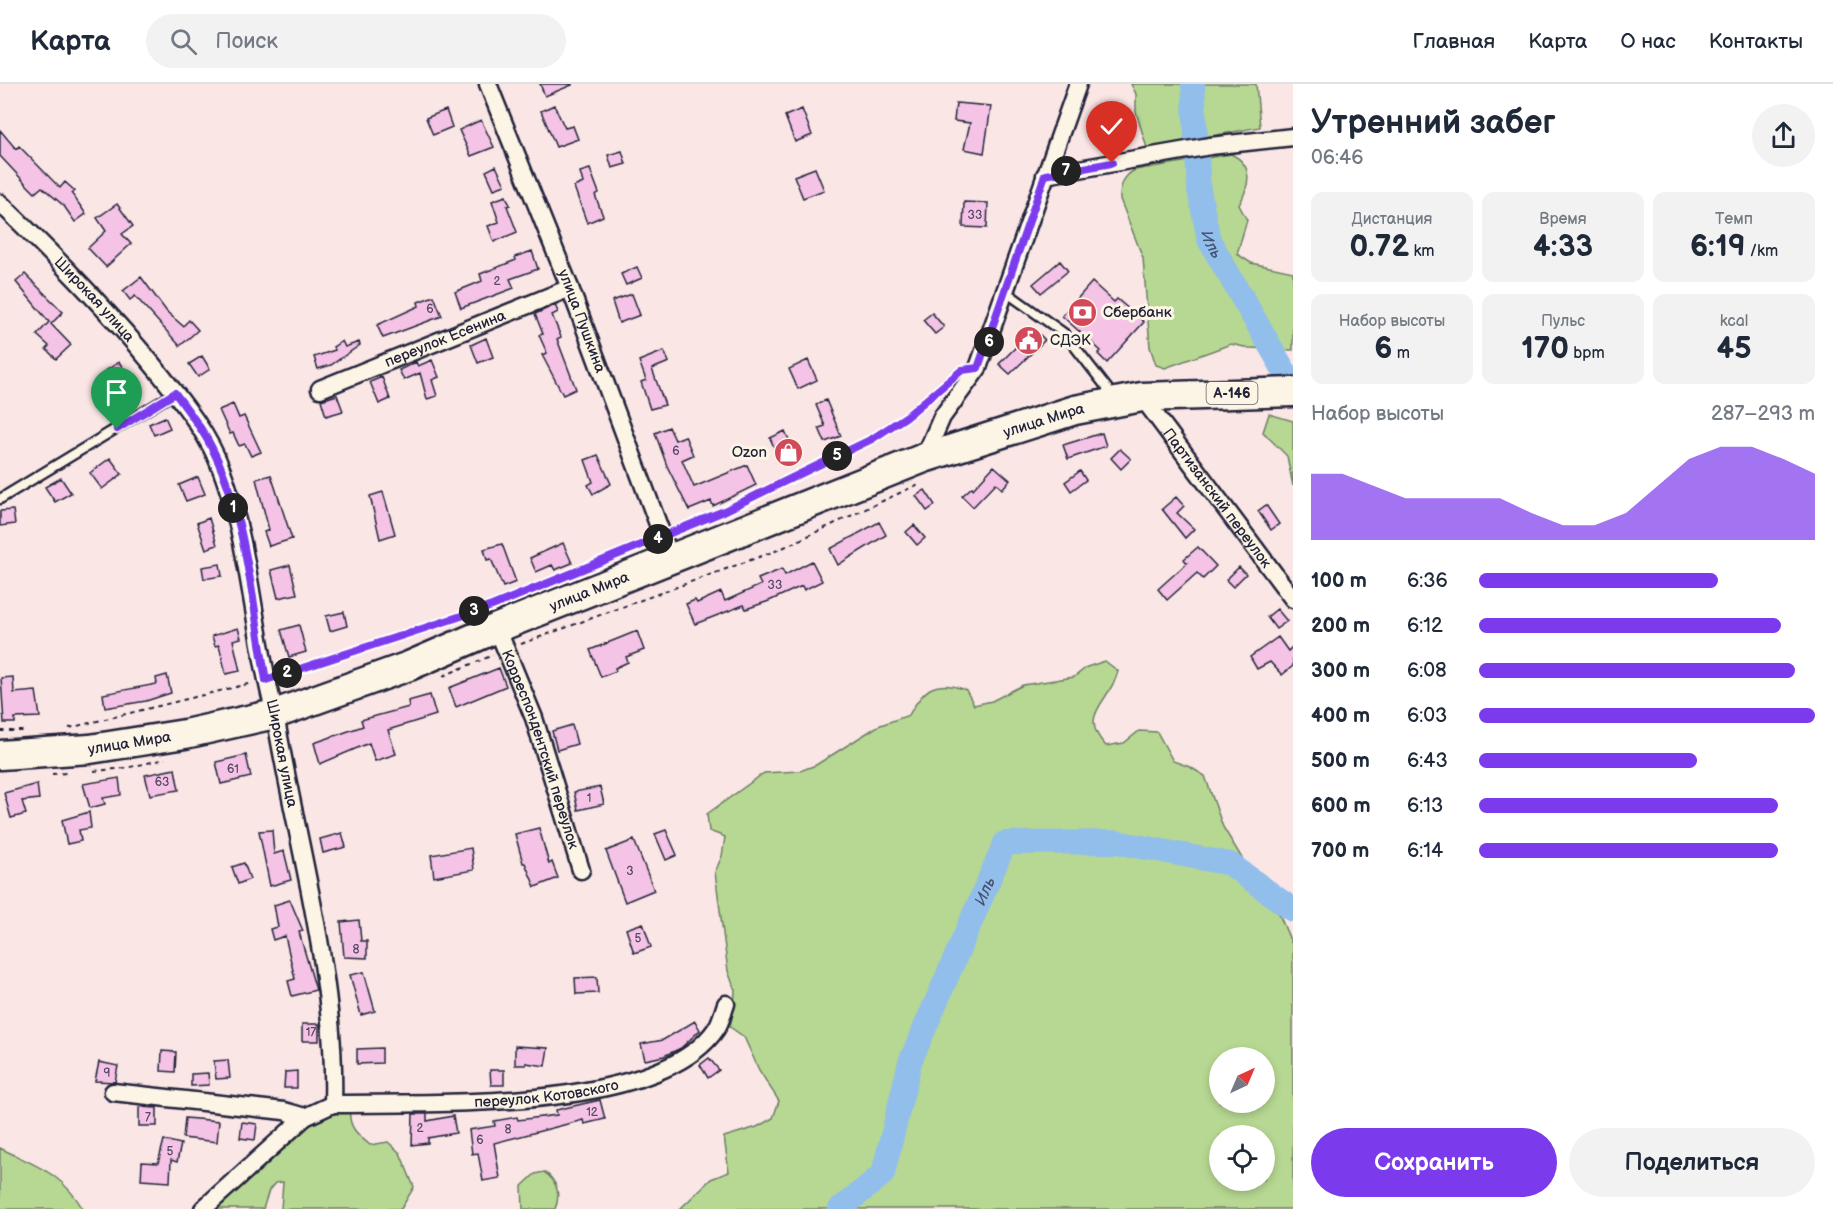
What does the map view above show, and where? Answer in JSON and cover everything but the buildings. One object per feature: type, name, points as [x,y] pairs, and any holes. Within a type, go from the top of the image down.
[{"type":"highway","name":"улица Мира","points":[[0,755],[90,749],[185,734],[275,714],[409,666],[497,628],[667,548],[924,458],[1075,410],[1130,399],[1172,394],[1293,392]]},
{"type":"street","name":"улица Пушкина","points":[[488,84],[570,288],[667,548]]},
{"type":"street","points":[[924,458],[942,417],[978,368],[1078,84]]},
{"type":"street","points":[[1045,175],[1178,150],[1293,137]]},
{"type":"street","name":"Широкая улица","points":[[0,204],[125,331],[175,393],[207,439],[222,470],[240,530],[266,680],[275,714],[328,997],[334,1063],[333,1104]]},
{"type":"street","name":"переулок Есенина","points":[[320,389],[570,288]]},
{"type":"street","name":"Партизанский переулок","points":[[1130,399],[1293,598]]},
{"type":"street","name":"Корреспондентский переулок","points":[[497,628],[534,718],[581,870]]},
{"type":"street","name":"переулок Котовского","points":[[333,1104],[559,1097],[621,1085],[666,1070],[697,1049],[717,1029],[726,1004]]},
{"type":"street","points":[[113,1092],[284,1111],[305,1117]]},
{"type":"street","points":[[203,1209],[305,1117],[333,1104]]},
{"type":"lane","points":[[1006,292],[1065,334],[1130,399]]},
{"type":"lane","points":[[0,499],[175,393]]},
{"type":"path","points":[[61,730],[266,680],[667,548],[872,439],[907,416],[962,370],[978,368]]},
{"type":"path","points":[[0,731],[30,731]]},
{"type":"green space","points":[[1131,84],[1256,84],[1260,127],[1147,148],[1136,112],[1136,94]]},
{"type":"green space","points":[[1231,154],[1244,164],[1248,176],[1246,190],[1239,205],[1247,220],[1237,254],[1251,263],[1293,272],[1293,350],[1249,348],[1231,344],[1165,368],[1156,365],[1150,347],[1143,258],[1120,199],[1122,186],[1125,178],[1135,170]]},
{"type":"green space","points":[[1269,414],[1293,421],[1293,486],[1287,456],[1263,432]]},
{"type":"green space","points":[[1105,661],[1118,671],[1095,716],[1094,725],[1106,746],[1124,743],[1139,731],[1157,732],[1173,761],[1205,776],[1223,827],[1272,908],[1279,914],[1293,947],[1293,1209],[680,1209],[711,1179],[729,1172],[724,1137],[757,1127],[773,1118],[779,1101],[759,1070],[744,1037],[730,1027],[735,990],[728,971],[715,872],[722,856],[725,837],[709,831],[707,814],[764,773],[800,771],[816,765],[878,726],[909,715],[925,692],[932,688],[946,685],[966,690],[974,705],[992,701],[1023,685],[1074,677],[1087,667]]},
{"type":"green space","points":[[350,1111],[352,1126],[370,1145],[388,1142],[400,1153],[414,1187],[401,1209],[281,1209],[283,1182],[275,1183],[269,1190],[263,1209],[211,1209],[258,1164],[293,1135],[331,1115]]},
{"type":"green space","points":[[0,1148],[57,1178],[75,1196],[83,1209],[0,1209]]},
{"type":"green space","points":[[544,1172],[557,1188],[558,1198],[555,1209],[523,1209],[522,1186],[535,1174]]},
{"type":"waterway","name":"Иль","points":[[1193,84],[1199,190],[1209,240],[1293,386]]},
{"type":"waterway","name":"Иль","points":[[840,1209],[883,1174],[910,1062],[1005,843],[1116,842],[1230,864],[1293,910]]},
{"type":"place","name":"Сбербанк","points":[[1082,312]]},
{"type":"place","name":"СДЭК","points":[[1029,340]]},
{"type":"place","name":"Ozon","points":[[788,452]]},
{"type":"route","points":[[117,429],[175,393],[207,439],[222,470],[240,530],[266,680],[492,606],[724,511],[872,439],[907,416],[940,386],[962,370],[978,368],[1045,175],[1112,163]]}]
